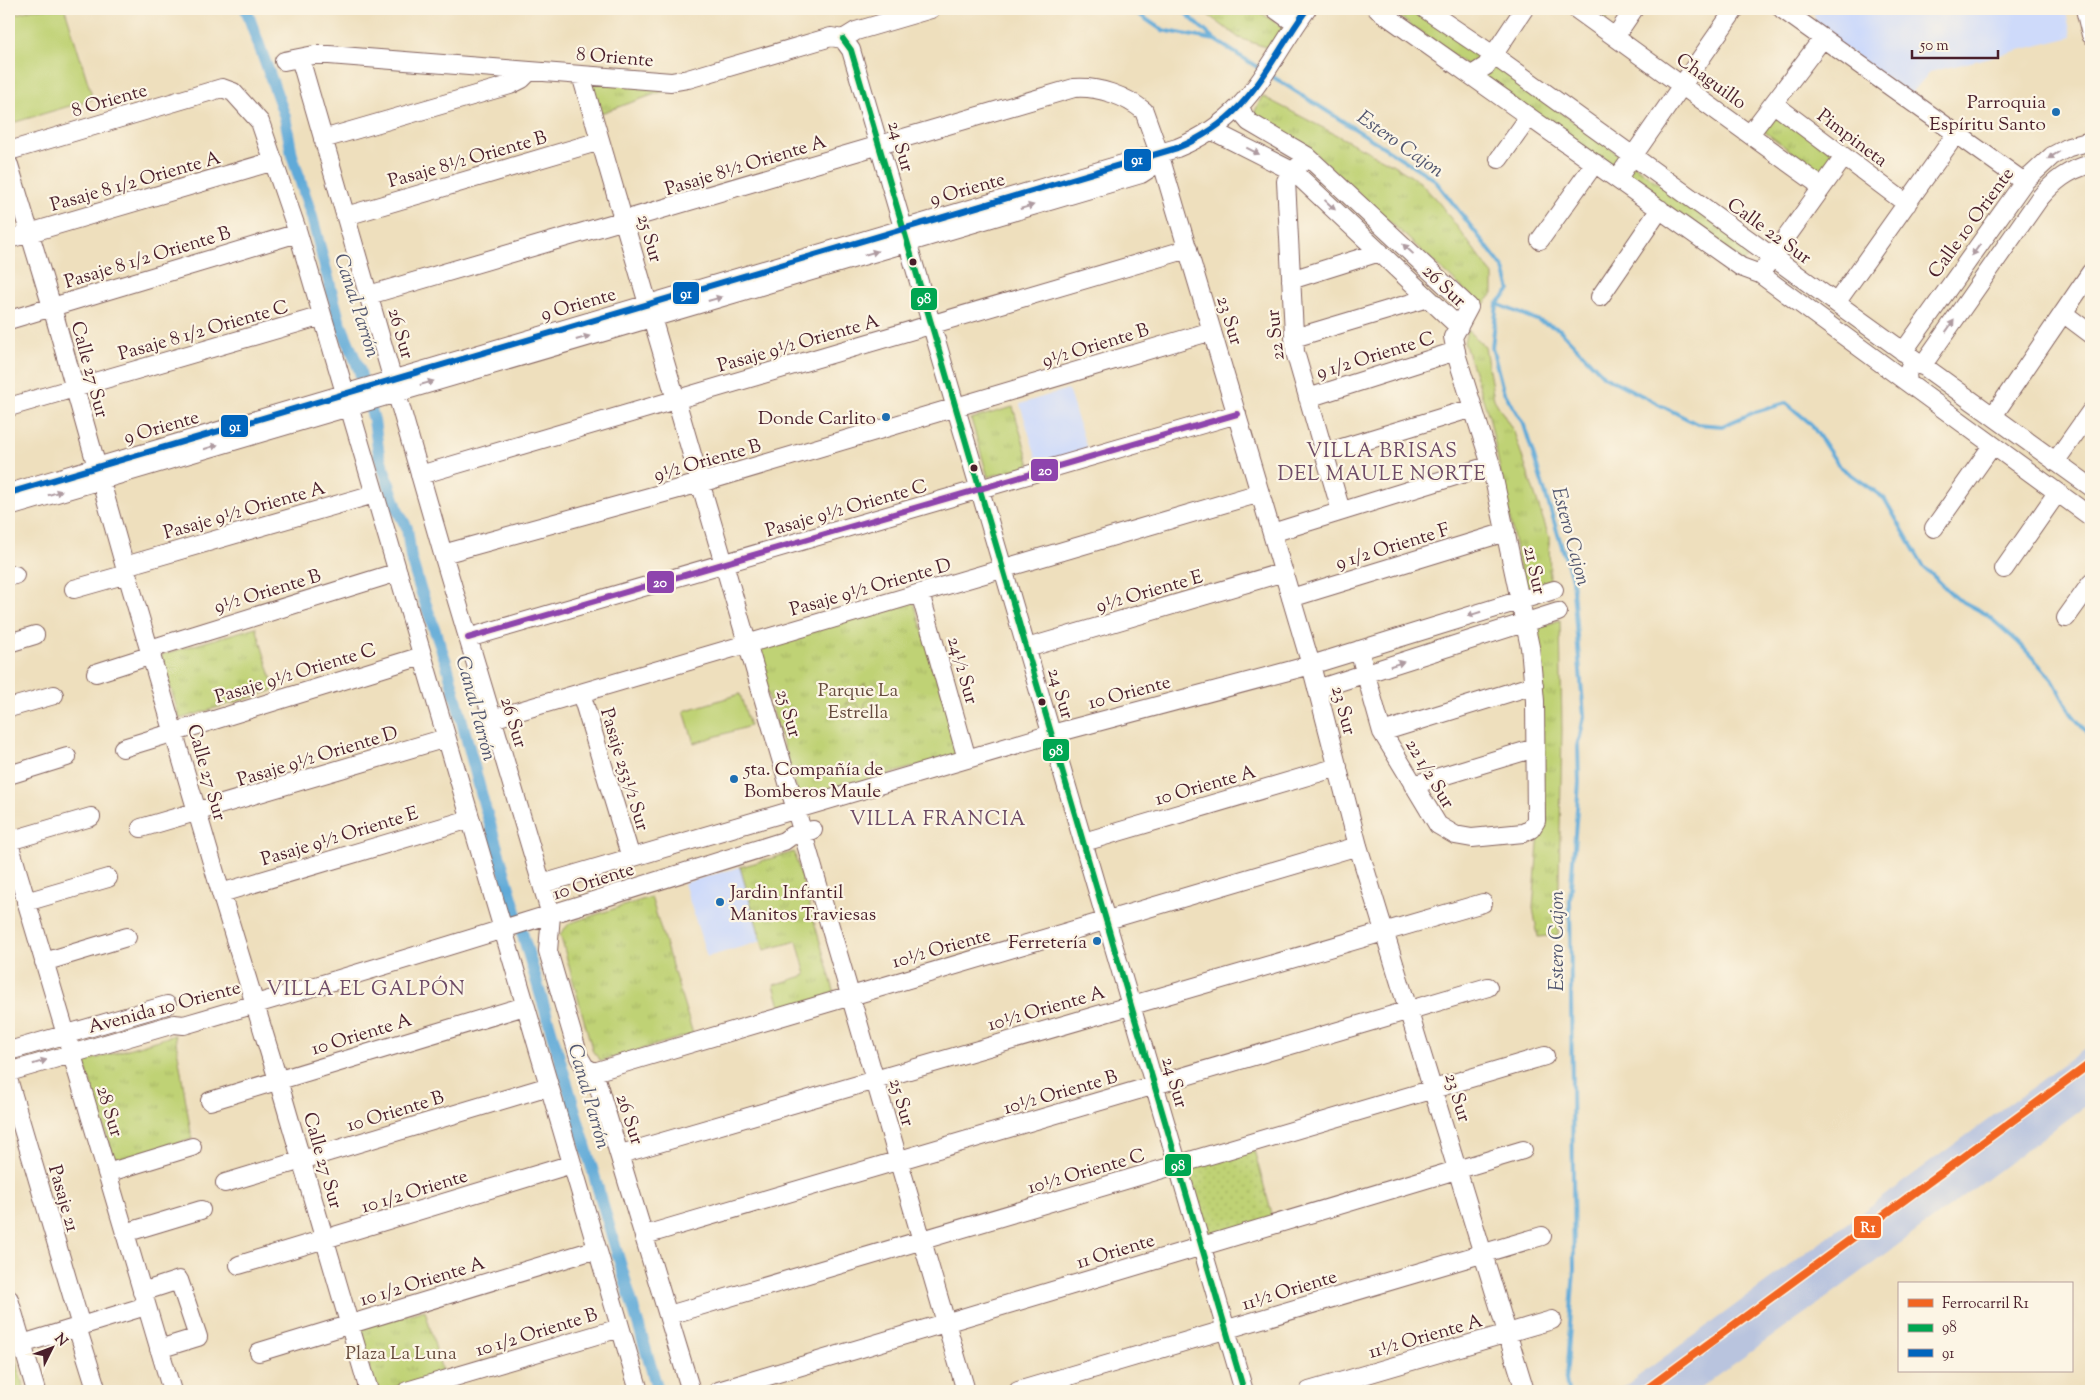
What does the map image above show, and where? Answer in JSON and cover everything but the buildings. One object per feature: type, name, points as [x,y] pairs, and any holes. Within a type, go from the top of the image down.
[{"type":"street","name":"8 Oriente","points":[[292,59],[329,55],[679,81],[831,37],[843,39],[856,31],[931,9]]},
{"type":"street","points":[[1275,9],[1296,24]]},
{"type":"street","name":"9 Oriente","points":[[9,493],[99,473],[906,236],[1160,154],[1213,131],[1240,106],[1259,82],[1307,9]]},
{"type":"street","name":"9 Oriente","points":[[1276,54],[1305,30],[1320,9]]},
{"type":"street","points":[[1377,9],[1472,74],[1529,117],[1741,267],[1760,274],[2057,493],[2089,509]]},
{"type":"street","name":"Calle 22 Sur","points":[[1426,9],[1493,55],[1633,158],[2091,487]]},
{"type":"street","points":[[1472,74],[1486,66],[1524,9]]},
{"type":"street","name":"Chaguillo","points":[[1576,9],[1822,187]]},
{"type":"street","points":[[1615,37],[1634,9]]},
{"type":"street","points":[[1617,180],[1735,9]]},
{"type":"street","points":[[1782,9],[2024,182]]},
{"type":"street","points":[[2085,9],[2091,35]]},
{"type":"street","points":[[1750,134],[1823,38]]},
{"type":"street","name":"24 Sur","points":[[843,39],[851,50],[1244,1391]]},
{"type":"street","name":"26 Sur","points":[[292,59],[324,139],[369,295],[386,388],[420,475],[551,915],[548,952],[579,1057],[586,1067],[594,1072],[691,1391]]},
{"type":"street","points":[[324,139],[510,85],[522,79],[530,71]]},
{"type":"street","name":"25 Sur","points":[[581,75],[796,810],[808,832],[850,996],[966,1391]]},
{"type":"street","name":"23 Sur","points":[[1074,88],[1089,87],[1102,90],[1138,106],[1148,118],[1311,665],[1358,846],[1485,1253],[1525,1391]]},
{"type":"street","name":"8 Oriente","points":[[9,150],[222,88],[233,92],[260,122],[274,161]]},
{"type":"street","name":"Pasaje 8½ Oriente A","points":[[369,295],[624,222],[1074,88]]},
{"type":"street","name":"Pimpineta","points":[[1774,104],[1907,204]]},
{"type":"street","name":"26 Sur","points":[[1213,131],[1294,172],[1459,327],[1469,307],[1307,156],[1249,122],[1240,106]]},
{"type":"street","points":[[1499,159],[1529,117]]},
{"type":"street","points":[[1836,303],[1956,134]]},
{"type":"street","name":"Pasaje 8½ Oriente B","points":[[346,216],[600,141]]},
{"type":"street","name":"Calle 10 Oriente","points":[[1913,359],[1990,231],[2024,182],[2052,156],[2069,147],[2091,141]]},
{"type":"street","name":"22 Sur","points":[[1307,156],[1286,181],[1294,352],[1342,511]]},
{"type":"street","points":[[1760,274],[1844,157]]},
{"type":"street","points":[[274,161],[350,399],[374,494],[470,819],[508,927],[526,1006],[639,1391]]},
{"type":"street","name":"Pasaje 8 1/2 Oriente A","points":[[9,239],[274,161]]},
{"type":"street","points":[[1540,240],[1595,163]]},
{"type":"street","name":"Calle 27 Sur","points":[[9,164],[52,306],[126,570],[197,812],[302,1160],[369,1391]]},
{"type":"street","points":[[1908,382],[1907,374],[1913,359],[2009,242],[2053,182],[2073,169],[2091,164]]},
{"type":"street","points":[[1600,297],[1660,209]]},
{"type":"street","points":[[1990,231],[2009,242]]},
{"type":"street","name":"Pasaje 8 1/2 Oriente B","points":[[9,320],[298,233]]},
{"type":"street","name":"Pasaje 9½ Oriente A","points":[[420,475],[1188,249]]},
{"type":"street","points":[[1291,280],[1380,252]]},
{"type":"street","points":[[1993,416],[2091,272]]},
{"type":"street","points":[[1294,338],[1428,298]]},
{"type":"street","points":[[2063,313],[2091,334]]},
{"type":"street","name":"Pasaje 8 1/2 Oriente C","points":[[9,407],[322,316]]},
{"type":"street","name":"21 Sur","points":[[1459,327],[1453,337],[1473,408],[1492,465],[1525,623],[1534,685],[1536,821],[1531,829]]},
{"type":"street","name":"9½ Oriente B","points":[[443,554],[700,484],[1212,331]]},
{"type":"street","name":"9 1/2 Oriente C","points":[[1308,398],[1456,351]]},
{"type":"street","points":[[1325,453],[1473,408]]},
{"type":"street","points":[[2056,462],[2091,411]]},
{"type":"street","name":"Pasaje 9½ Oriente C","points":[[468,638],[724,565],[1237,414]]},
{"type":"street","points":[[1934,528],[1992,446]]},
{"type":"street","points":[[1272,533],[1492,465]]},
{"type":"street","name":"9 Oriente","points":[[9,507],[99,473]]},
{"type":"street","name":"Pasaje 9½ Oriente D","points":[[492,719],[1260,493]]},
{"type":"street","points":[[2004,569],[2057,493]]},
{"type":"street","name":"Pasaje 9½ Oriente A","points":[[74,589],[126,570],[374,494]]},
{"type":"street","name":"9 1/2 Oriente F","points":[[1291,598],[1506,532]]},
{"type":"street","name":"9½ Oriente B","points":[[96,673],[151,652],[398,572]]},
{"type":"street","name":"9½ Oriente E","points":[[1027,648],[1284,572]]},
{"type":"street","points":[[2066,618],[2091,582]]},
{"type":"street","name":"10 Oriente","points":[[542,884],[1052,734],[1311,665],[1554,590]]},
{"type":"street","name":"24½ Sur","points":[[920,593],[967,759]]},
{"type":"street","points":[[1317,689],[1558,612]]},
{"type":"street","points":[[9,643],[35,635]]},
{"type":"street","name":"22 1/2 Sur","points":[[1359,650],[1382,732],[1438,825],[1454,834],[1472,838],[1523,833],[1531,829]]},
{"type":"street","name":"Pasaje 9½ Oriente C","points":[[123,748],[422,656]]},
{"type":"street","points":[[1382,732],[1534,685]]},
{"type":"street","name":"Pasaje 253½ Sur","points":[[581,693],[631,858]]},
{"type":"street","points":[[9,708],[54,695]]},
{"type":"street","name":"Pasaje 9½ Oriente D","points":[[141,828],[446,738]]},
{"type":"street","points":[[1413,785],[1535,748]]},
{"type":"street","points":[[9,775],[67,757]]},
{"type":"street","name":"10 Oriente A","points":[[1084,842],[1338,767]]},
{"type":"street","points":[[9,842],[91,816]]},
{"type":"street","name":"Pasaje 9½ Oriente E","points":[[221,893],[470,819]]},
{"type":"street","name":"10 Oriente","points":[[508,927],[551,915],[808,832]]},
{"type":"street","name":"28 Sur","points":[[9,842],[172,1391]]},
{"type":"street","points":[[686,842],[695,869]]},
{"type":"street","name":"10½ Oriente","points":[[594,1072],[1358,846]]},
{"type":"street","points":[[26,902],[108,878]]},
{"type":"street","name":"10½ Oriente A","points":[[620,1154],[1483,902]]},
{"type":"street","name":"Avenida 10 Oriente","points":[[9,1072],[71,1053],[255,1004],[508,927]]},
{"type":"street","points":[[44,962],[127,937]]},
{"type":"street","name":"10½ Oriente B","points":[[645,1235],[1488,987]]},
{"type":"street","name":"Avenida 10 Oriente","points":[[9,1051],[167,1005]]},
{"type":"street","name":"10 Oriente A","points":[[210,1101],[526,1006]]},
{"type":"street","name":"10½ Oriente C","points":[[669,1315],[1545,1056]]},
{"type":"street","name":"Pasaje 21","points":[[9,1082],[97,1391]]},
{"type":"street","name":"10 Oriente B","points":[[225,1183],[549,1086]]},
{"type":"street","points":[[107,1173],[192,1147]]},
{"type":"street","name":"11 Oriente","points":[[718,1391],[1523,1150]]},
{"type":"street","name":"10 1/2 Oriente","points":[[239,1265],[572,1164]]},
{"type":"street","points":[[125,1233],[200,1210]]},
{"type":"street","name":"11½ Oriente","points":[[1018,1391],[1542,1236]]},
{"type":"street","name":"10 1/2 Oriente A","points":[[259,1352],[597,1249]]},
{"type":"street","points":[[15,1346],[79,1326],[144,1299],[179,1280],[198,1337],[159,1349]]},
{"type":"street","points":[[9,1299],[15,1346],[36,1391]]},
{"type":"street","name":"11½ Oriente A","points":[[1309,1391],[1552,1320]]},
{"type":"street","name":"10 1/2 Oriente B","points":[[407,1391],[620,1328]]},
{"type":"shaded area","points":[[1813,9],[2065,9],[2072,37],[1930,72],[1910,95],[1817,28]]},
{"type":"shaded area","points":[[1068,389],[1088,452],[1039,467],[1020,404]]},
{"type":"shaded area","name":"Jardin Infantil Manitos Traviesas","points":[[740,867],[762,941],[707,957],[684,883]]},
{"type":"shaded area","points":[[2091,1044],[2091,1102],[1829,1296],[1696,1391],[1618,1391]]},
{"type":"green space","points":[[34,9],[65,9],[93,99],[9,124],[9,16]]},
{"type":"green space","points":[[1200,9],[1255,9],[1286,29],[1271,49],[1239,38]]},
{"type":"green space","points":[[1388,9],[1418,9],[1752,251],[1744,262]]},
{"type":"green space","points":[[1591,9],[1614,9],[1606,20]]},
{"type":"green space","points":[[588,82],[667,90],[598,114]]},
{"type":"green space","points":[[1262,96],[1392,164],[1420,182],[1440,204],[1493,275],[1493,294],[1482,306],[1304,143],[1252,118]]},
{"type":"green space","points":[[1775,109],[1834,153],[1820,173],[1761,129]]},
{"type":"green space","points":[[1467,330],[1485,347],[1494,399],[1514,432],[1549,537],[1550,580],[1524,589],[1490,420],[1464,342]]},
{"type":"green space","points":[[1013,407],[1030,465],[988,477],[971,419]]},
{"type":"green space","name":"Parque La Estrella","points":[[913,600],[962,753],[800,800],[753,646]]},
{"type":"green space","points":[[1560,620],[1562,730],[1558,935],[1538,937],[1533,908],[1539,831],[1534,629]]},
{"type":"green space","points":[[256,627],[275,690],[180,719],[161,655]]},
{"type":"green space","points":[[865,683],[865,693],[874,697],[865,702],[864,713],[856,703],[845,704],[852,696],[849,689],[857,690]]},
{"type":"green space","points":[[740,694],[750,726],[694,743],[684,711]]},
{"type":"green space","points":[[794,852],[835,994],[781,1010],[774,985],[806,975],[797,941],[764,950],[740,867]]},
{"type":"green space","points":[[651,897],[693,1034],[601,1061],[593,1052],[560,934],[570,923]]},
{"type":"green space","points":[[175,1035],[192,1139],[115,1162],[84,1062]]},
{"type":"green space","points":[[1254,1150],[1273,1218],[1207,1236],[1188,1169]]},
{"type":"green space","name":"Plaza La Luna","points":[[425,1310],[443,1375],[376,1391],[359,1328]]},
{"type":"green space","points":[[15,1359],[25,1391],[9,1391],[9,1361]]},
{"type":"waterway","name":"Canal Parrón","points":[[246,9],[285,117],[292,155],[312,217],[339,320],[359,369],[374,420],[379,455],[398,511],[407,528],[411,558],[447,665],[484,804],[658,1391]]},
{"type":"waterway","name":"Estero Cajon","points":[[1131,9],[1162,30],[1215,40],[1262,70]]},
{"type":"waterway","points":[[1181,9],[1215,40]]},
{"type":"waterway","name":"Estero Cajon","points":[[1270,75],[1434,179],[1504,269],[1510,290],[1497,304],[1492,347],[1503,390],[1524,425],[1572,579],[1584,716],[1578,747],[1579,782],[1570,900],[1574,1269],[1566,1380],[1568,1391]]},
{"type":"waterway","points":[[1497,304],[1559,329],[1604,376],[1697,424],[1722,426],[1755,412],[1786,403],[1811,424],[1839,466],[1884,498],[1924,567],[1956,598],[1986,614],[2018,642],[2052,679],[2071,713],[2091,738]]},
{"type":"rail line","name":"R1","points":[[1644,1391],[2091,1063]]},
{"type":"transit line","name":"91","points":[[9,493],[1177,148],[1202,136],[1239,107],[1253,90],[1307,9]]},
{"type":"transit line","name":"98","points":[[843,39],[851,50],[1244,1391]]},
{"type":"transit line","name":"20","points":[[468,638],[1237,414]]},
{"type":"place","name":"Parroquia Espíritu Santo","points":[[2056,112]]},
{"type":"place","name":"Donde Carlito","points":[[886,417]]},
{"type":"place","name":"5ta. Compañía de Bomberos Maule","points":[[734,779]]},
{"type":"place","name":"Jardin Infantil Manitos Traviesas","points":[[720,902]]},
{"type":"place","name":"Ferretería","points":[[1097,941]]},
{"type":"district","name":"VILLA BRISAS DEL MAULE NORTE","points":[[1382,462]]},
{"type":"district","name":"VILLA FRANCIA","points":[[938,818]]},
{"type":"district","name":"VILLA EL GALPÓN","points":[[366,988]]}]
